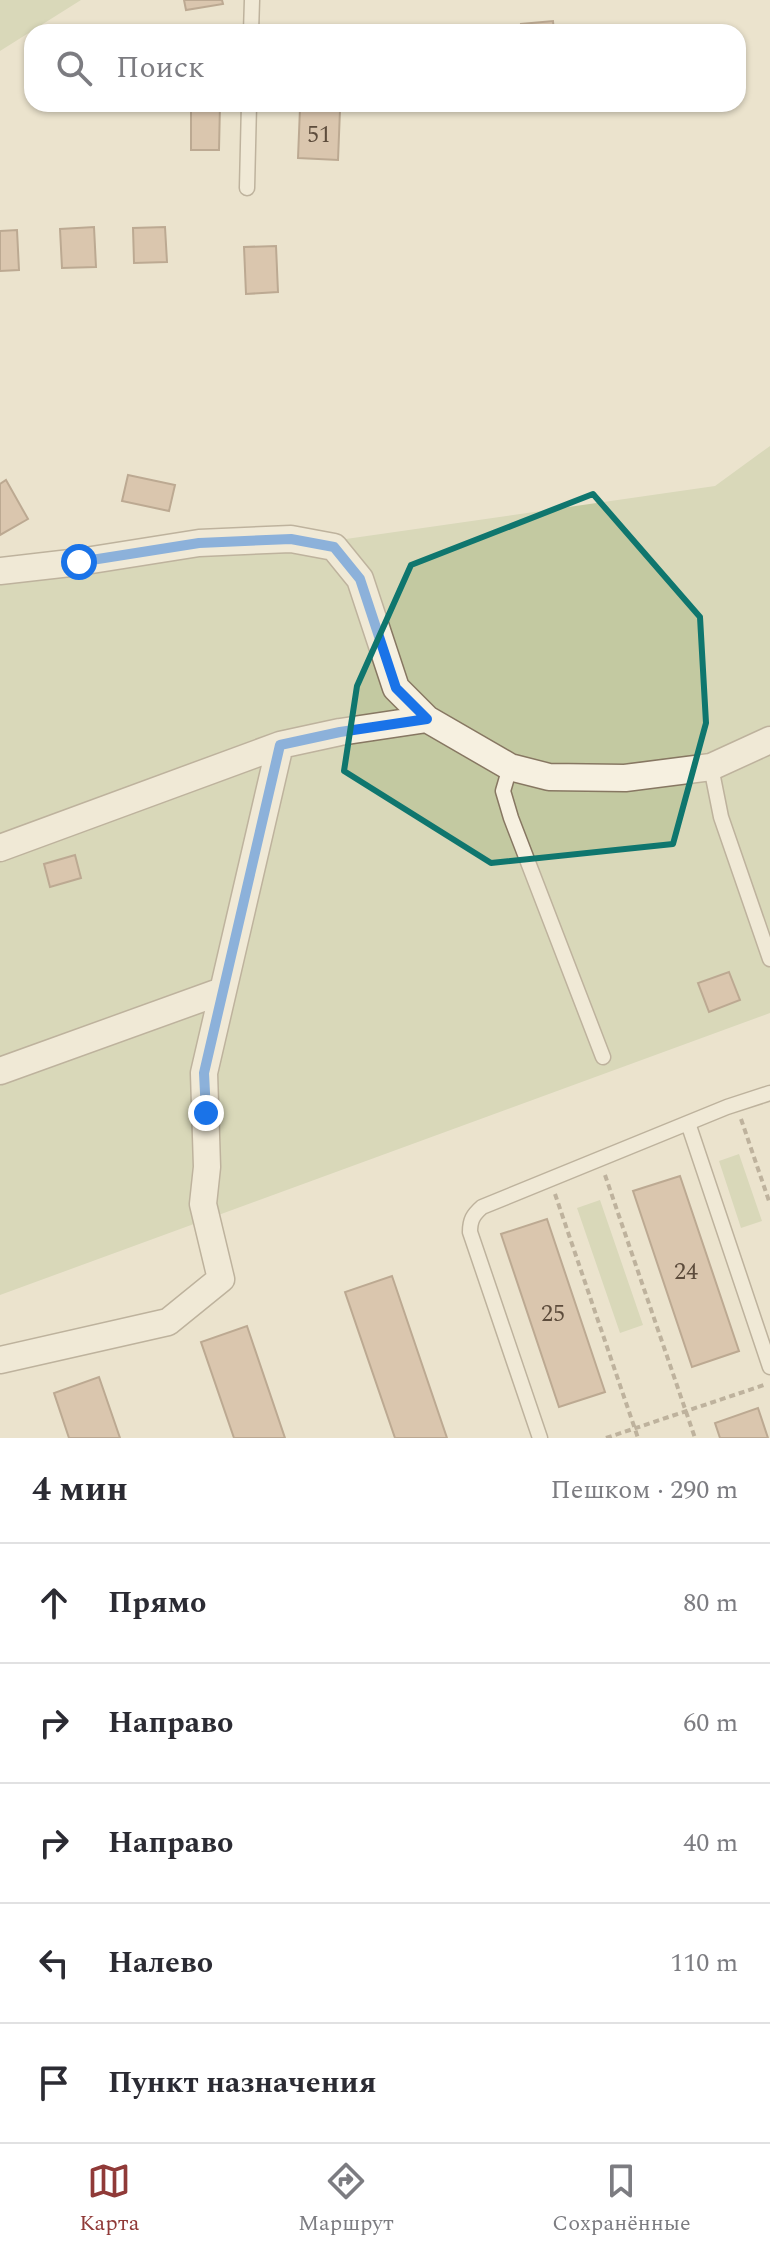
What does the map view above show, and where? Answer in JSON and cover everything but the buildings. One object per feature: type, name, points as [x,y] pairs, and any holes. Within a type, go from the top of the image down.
[{"type":"street","points":[[0,571],[199,543],[291,539],[334,547],[360,579],[396,688],[427,719],[510,767],[549,777],[625,778],[711,767],[770,740]]},
{"type":"street","points":[[0,848],[280,745],[427,719]]},
{"type":"street","points":[[0,1360],[168,1322],[221,1279],[203,1204],[207,1167],[204,1073],[280,745]]},
{"type":"street","points":[[0,1071],[222,991]]},
{"type":"lane","points":[[251,24],[252,0]]},
{"type":"lane","points":[[247,188],[249,112]]},
{"type":"lane","points":[[510,767],[503,791],[511,818],[603,1057]]},
{"type":"lane","points":[[711,767],[721,817],[770,959]]},
{"type":"lane","points":[[540,1438],[470,1232],[473,1214],[482,1207],[550,1179],[770,1093]]},
{"type":"lane","points":[[688,1123],[770,1367]]},
{"type":"path","points":[[736,1104],[770,1204]]},
{"type":"path","points":[[600,1159],[695,1438]]},
{"type":"path","points":[[550,1179],[638,1438]]},
{"type":"path","points":[[606,1438],[770,1383]]},
{"type":"highlighted area","points":[[593,494],[700,617],[706,723],[673,844],[491,863],[344,771],[357,686],[411,565]]},
{"type":"green space","points":[[0,0],[81,0],[43,24],[24,24],[24,36],[0,51]]},
{"type":"green space","points":[[770,446],[770,1013],[0,1295],[0,580],[188,550],[297,546],[715,486]]},
{"type":"green space","points":[[739,1154],[762,1221],[741,1228],[719,1161]]},
{"type":"green space","points":[[600,1200],[643,1325],[620,1333],[577,1208]]},
{"type":"route","points":[[79,562],[199,543],[291,539],[334,547],[360,579],[396,688],[427,719],[280,745],[204,1073],[206,1113]]}]
